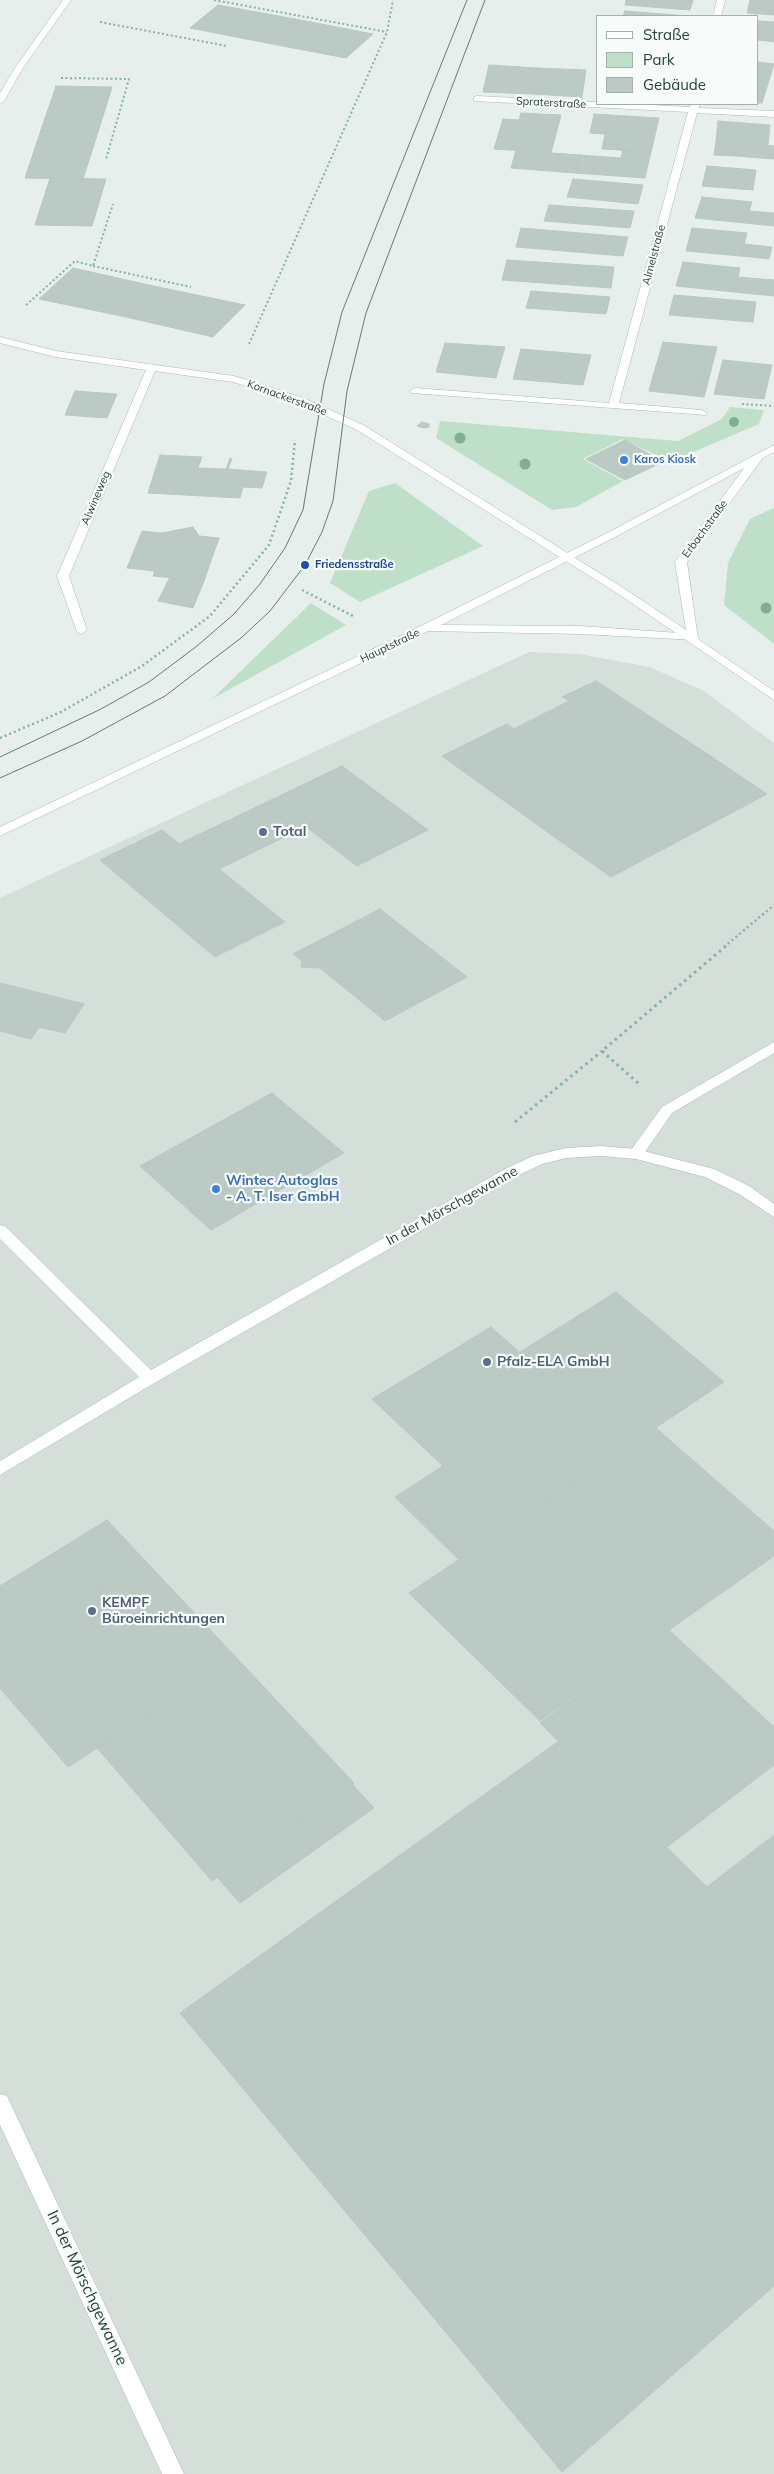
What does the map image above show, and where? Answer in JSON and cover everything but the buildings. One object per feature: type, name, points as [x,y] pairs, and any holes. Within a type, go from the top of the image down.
[{"type":"street","points":[[0,102],[14,77],[67,0]]},
{"type":"street","points":[[717,15],[721,0]]},
{"type":"street","name":"Spraterstraße","points":[[478,99],[596,103]]},
{"type":"street","name":"Spraterstraße","points":[[640,105],[694,107],[774,114]]},
{"type":"street","name":"Almelstraße","points":[[613,406],[694,107]]},
{"type":"street","name":"Kornackerstraße","points":[[0,340],[56,354],[234,379],[300,400],[362,428],[567,558]]},
{"type":"street","name":"Alwineweg","points":[[81,630],[62,576],[152,367]]},
{"type":"street","points":[[415,391],[702,413]]},
{"type":"street","name":"Hauptstraße","points":[[0,832],[426,628],[567,558],[774,448]]},
{"type":"street","name":"Erbachstraße","points":[[693,638],[681,562],[757,458]]},
{"type":"street","points":[[567,558],[693,638],[774,696]]},
{"type":"street","points":[[426,628],[580,630],[693,638]]},
{"type":"street","points":[[636,1154],[667,1110],[774,1047]]},
{"type":"street","name":"In der Mörschgewanne","points":[[0,1469],[150,1378],[502,1177],[538,1160],[583,1152],[636,1154],[709,1173],[744,1190],[774,1212]]},
{"type":"street","points":[[0,1230],[150,1378]]},
{"type":"street","name":"In der Mörschgewanne","points":[[0,2103],[173,2474]]},
{"type":"path","points":[[214,0],[387,32]]},
{"type":"path","points":[[234,379],[387,32],[393,0]]},
{"type":"path","points":[[57,14],[227,46]]},
{"type":"path","points":[[14,77],[129,79],[106,159]]},
{"type":"path","points":[[93,266],[113,204]]},
{"type":"path","points":[[20,310],[75,261],[191,287]]},
{"type":"path","points":[[0,738],[61,712],[142,666],[210,616],[269,545],[290,481],[300,400]]},
{"type":"path","points":[[302,590],[351,614],[394,643]]},
{"type":"path","points":[[667,1110],[602,1052],[774,905]]},
{"type":"shaded area","points":[[529,652],[580,654],[649,667],[704,691],[774,743],[774,2474],[0,2474],[0,898]]},
{"type":"green space","points":[[730,407],[764,410],[759,424],[670,462],[623,439],[583,459],[623,481],[576,507],[552,510],[436,438],[440,421],[678,441],[722,419]]},
{"type":"green space","points":[[395,483],[483,546],[360,602],[330,583],[369,491]]},
{"type":"green space","points":[[774,508],[774,644],[724,605],[728,563],[750,519]]},
{"type":"green space","points":[[311,603],[346,625],[212,699]]},
{"type":"tram line","points":[[0,757],[101,709],[149,682],[197,646],[234,614],[260,584],[285,548],[303,510],[324,384],[342,312],[467,0]]},
{"type":"tram line","points":[[0,778],[82,741],[165,696],[241,638],[270,611],[305,565],[322,532],[333,501],[347,391],[366,313],[485,0]]},
{"type":"place","name":"Karos Kiosk","points":[[624,460]]},
{"type":"place","name":"Friedensstraße","points":[[305,565]]},
{"type":"place","name":"Total","points":[[263,832]]},
{"type":"place","name":"Wintec Autoglas - A. T. Iser GmbH","points":[[216,1189]]},
{"type":"place","name":"Pfalz-ELA GmbH","points":[[487,1362]]},
{"type":"place","name":"KEMPF Büroeinrichtungen","points":[[92,1611]]}]
